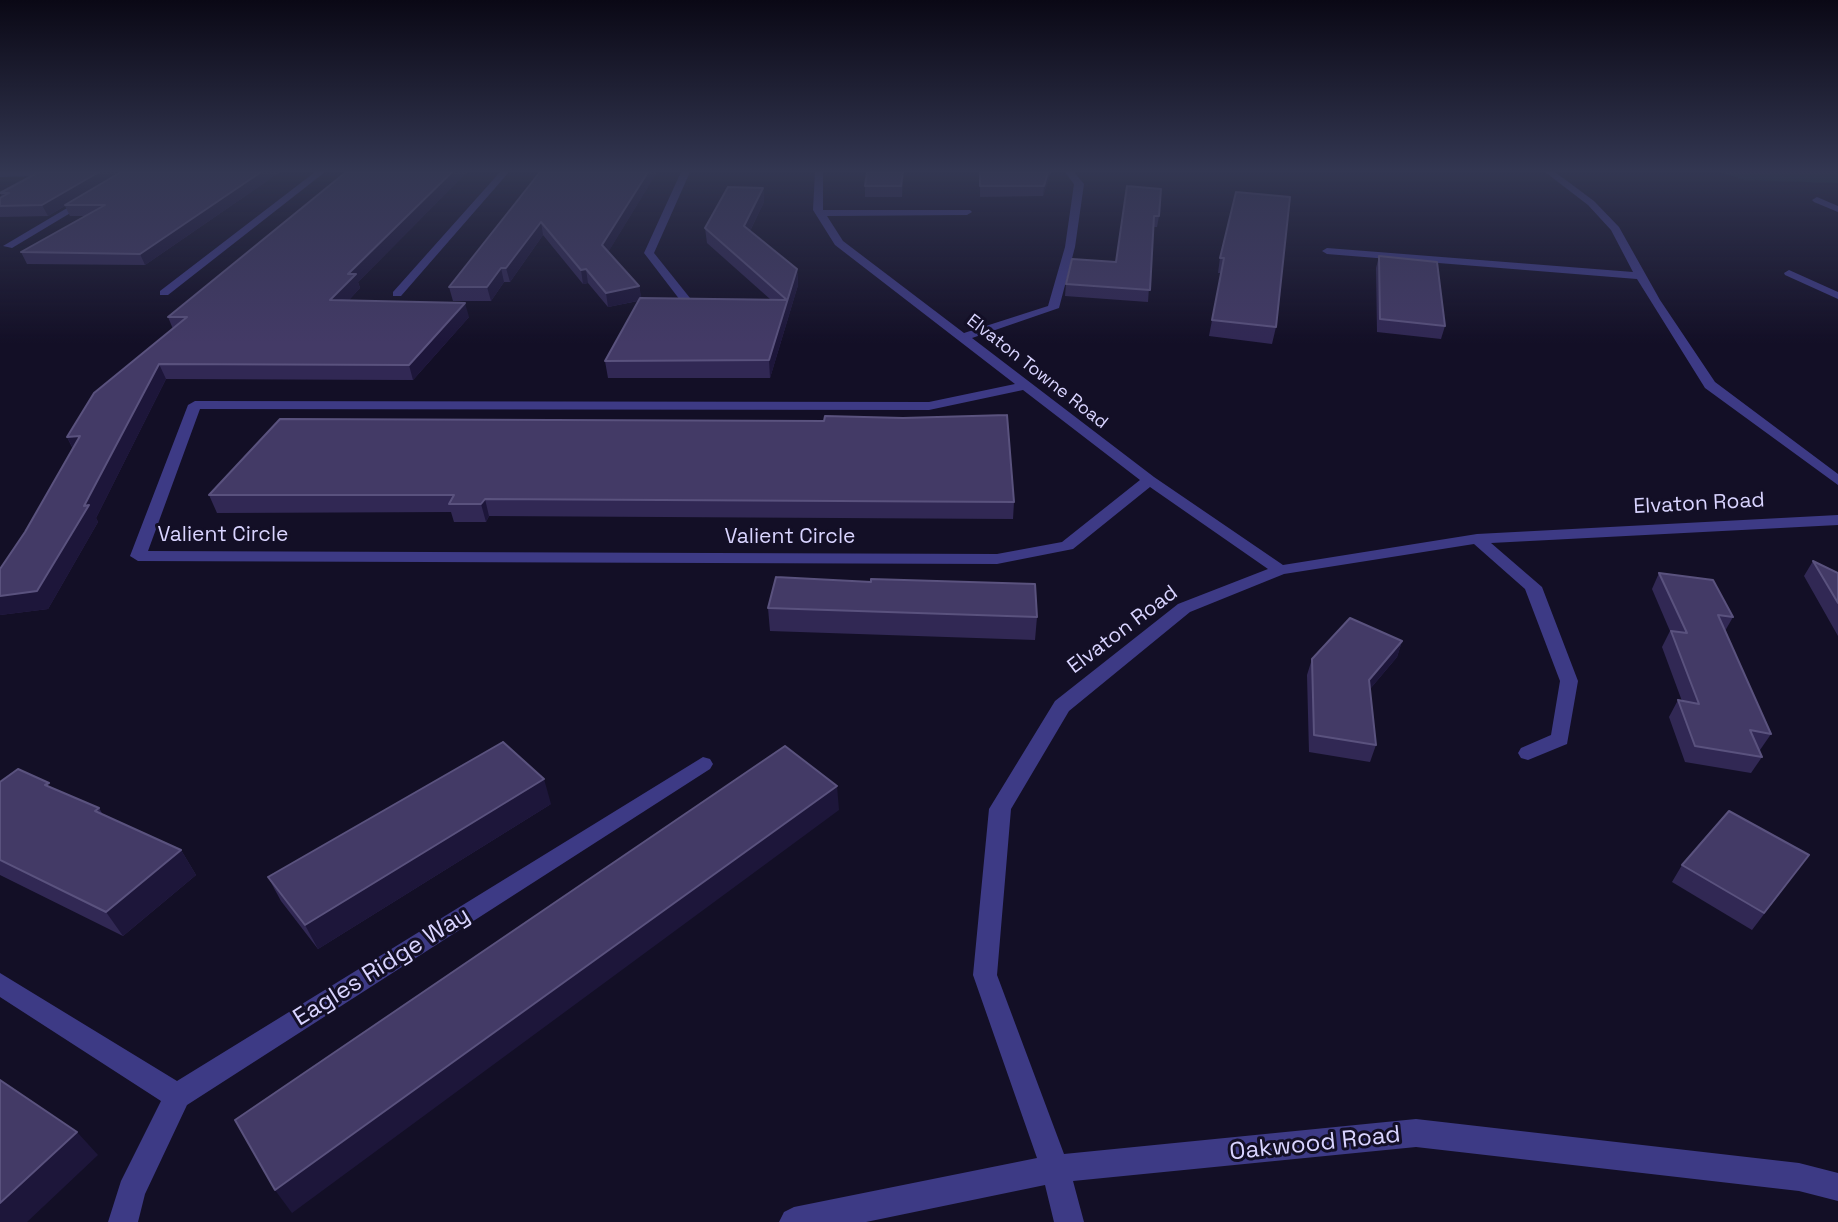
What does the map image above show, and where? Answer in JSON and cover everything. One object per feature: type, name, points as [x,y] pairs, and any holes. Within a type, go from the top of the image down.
[{"type":"street","points":[[8,246],[37,229]]},
{"type":"street","points":[[164,293],[247,229]]},
{"type":"street","points":[[397,294],[455,229]]},
{"type":"street","points":[[660,229],[649,253],[684,298]]},
{"type":"street","name":"Elvaton Towne Road","points":[[830,229],[839,243],[1024,386],[1149,480],[1280,570]]},
{"type":"street","points":[[964,337],[1053,308],[1073,229]]},
{"type":"street","points":[[1615,229],[1641,276],[1710,385],[1838,481]]},
{"type":"street","points":[[1327,251],[1641,276]]},
{"type":"street","points":[[1789,273],[1838,296]]},
{"type":"street","name":"Valient Circle","points":[[1024,386],[929,406],[195,405],[138,556],[997,559],[1067,546],[1099,523],[1149,480]]},
{"type":"street","name":"Elvaton Road","points":[[1069,1222],[1055,1169],[985,975],[1000,809],[1062,706],[1184,608],[1280,570],[1477,539],[1838,520]]},
{"type":"street","points":[[1477,539],[1533,587],[1569,681],[1560,739],[1528,753]]},
{"type":"street","name":"Eagles Ridge Way","points":[[177,1096],[703,764]]},
{"type":"street","points":[[0,984],[177,1096],[131,1191],[123,1222]]},
{"type":"street","name":"Oakwood Road","points":[[794,1222],[1055,1169],[1416,1133],[1800,1177],[1838,1187]]},
{"type":"building","points":[[62,229],[177,229],[140,254],[21,252]]},
{"type":"building","points":[[276,229],[394,229],[348,274],[356,274],[330,300],[465,303],[409,365],[159,364],[84,506],[89,505],[37,591],[0,596],[0,569],[25,532],[80,436],[67,437],[94,393],[187,317],[168,317]]},
{"type":"building","points":[[495,229],[536,229],[506,268],[501,268],[487,287],[449,287]]},
{"type":"building","points":[[547,229],[612,229],[602,245],[639,286],[606,293],[586,269],[581,270]]},
{"type":"building","points":[[706,229],[748,229],[797,269],[769,360],[605,361],[640,298],[787,300]]},
{"type":"building","points":[[1121,229],[1153,229],[1150,290],[1066,284],[1072,259],[1116,262]]},
{"type":"building","points":[[1227,229],[1287,229],[1276,327],[1212,320],[1224,258],[1220,258]]},
{"type":"building","points":[[1379,256],[1437,262],[1445,326],[1380,319]]},
{"type":"building","points":[[1007,415],[1014,502],[485,499],[481,504],[449,504],[454,495],[209,495],[280,419],[824,421],[825,416],[903,418]]},
{"type":"building","points":[[1813,561],[1838,573],[1838,603]]},
{"type":"building","points":[[1659,573],[1713,580],[1733,617],[1718,615],[1771,734],[1750,730],[1762,757],[1695,746],[1678,700],[1699,704],[1671,631],[1687,633]]},
{"type":"building","points":[[776,577],[871,582],[871,579],[1035,584],[1037,617],[768,608]]},
{"type":"building","points":[[1350,618],[1402,641],[1369,680],[1376,745],[1314,735],[1312,659]]},
{"type":"building","points":[[503,742],[544,779],[305,925],[268,877]]},
{"type":"building","points":[[785,746],[837,786],[275,1190],[235,1120]]},
{"type":"building","points":[[18,769],[49,783],[45,785],[99,808],[95,811],[181,850],[106,912],[0,860],[0,782]]},
{"type":"building","points":[[1729,811],[1809,855],[1764,913],[1682,865]]},
{"type":"building","points":[[0,1080],[77,1132],[0,1203]]}]
